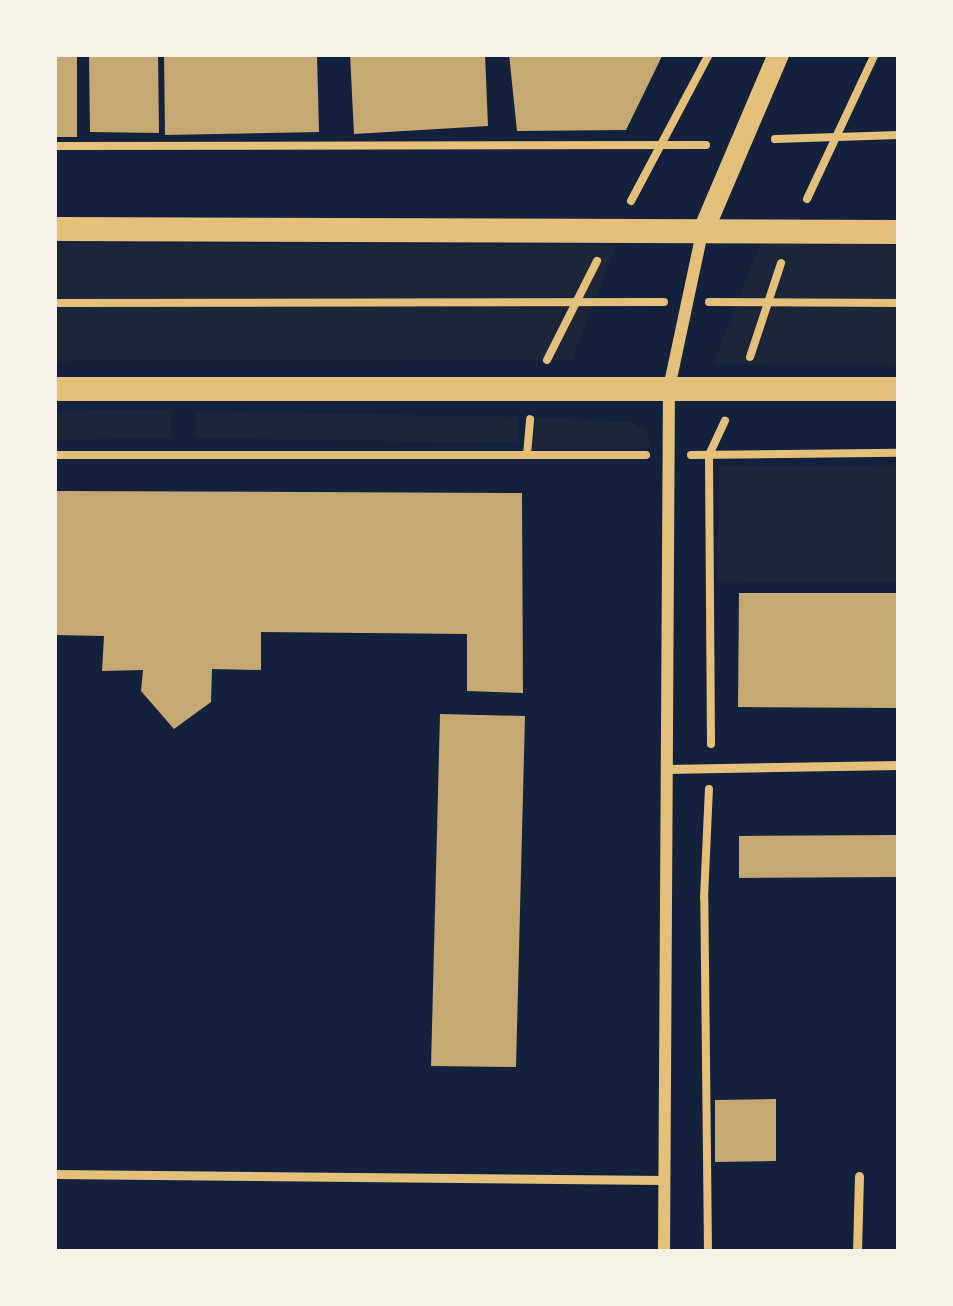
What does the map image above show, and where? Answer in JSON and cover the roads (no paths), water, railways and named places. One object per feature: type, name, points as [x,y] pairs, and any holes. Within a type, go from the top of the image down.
[{"type":"main road","points":[[54,229],[899,232]]},
{"type":"main road","points":[[54,389],[899,389]]},
{"type":"street","points":[[664,1252],[669,388],[702,232],[778,54]]},
{"type":"lane","points":[[667,769],[899,765]]},
{"type":"lane","points":[[54,1174],[664,1180]]},
{"type":"lane","points":[[857,1252],[859,1176]]}]
